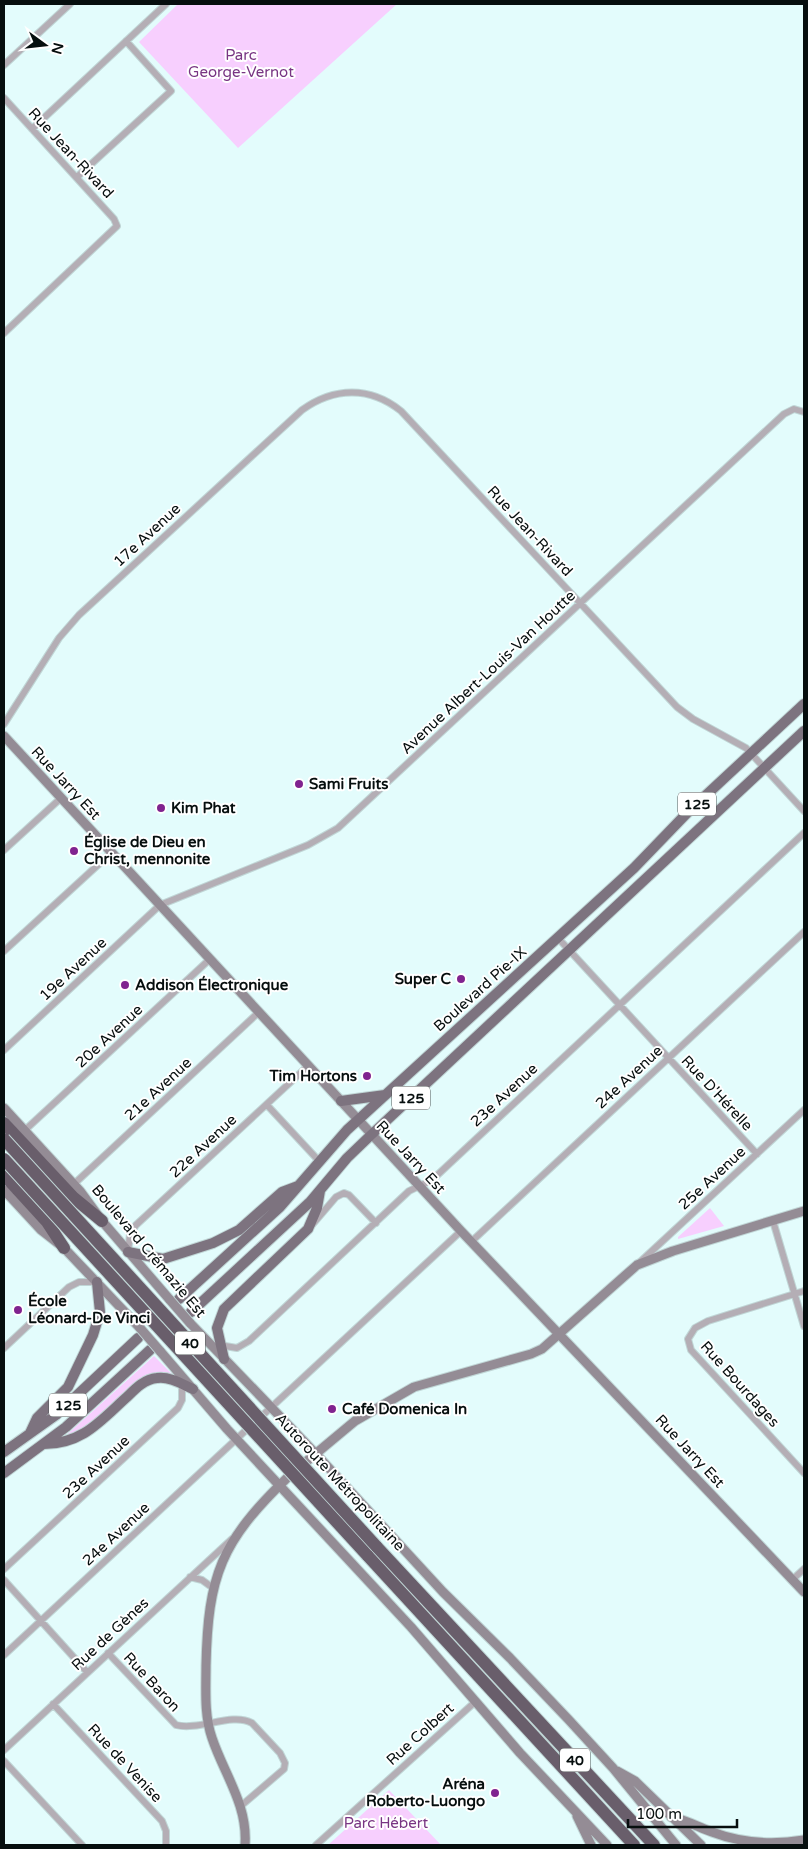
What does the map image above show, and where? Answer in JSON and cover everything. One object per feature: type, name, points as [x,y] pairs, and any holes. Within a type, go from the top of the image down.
[{"type":"highway","points":[[4,1123],[74,1198],[102,1221]]},
{"type":"highway","name":"Autoroute Métropolitaine","points":[[4,1139],[634,1845]]},
{"type":"highway","name":"Autoroute Métropolitaine","points":[[4,1159],[372,1550],[654,1845]]},
{"type":"highway","points":[[4,1174],[48,1222],[64,1248]]},
{"type":"main road","name":"Boulevard Pie-IX","points":[[175,1300],[268,1219],[319,1161],[359,1120],[558,938],[804,704]]},
{"type":"main road","name":"Boulevard Pie-IX","points":[[191,1318],[320,1191],[348,1158],[371,1135],[804,731]]},
{"type":"main road","name":"Rue Jarry Est","points":[[4,736],[461,1232],[472,1241],[804,1592]]},
{"type":"main road","points":[[341,1101],[385,1096]]},
{"type":"main road","name":"Boulevard Crémazie Est","points":[[4,1108],[74,1184],[128,1252],[175,1300],[224,1359],[272,1407],[443,1592],[510,1658],[613,1768]]},
{"type":"main road","points":[[128,1252],[156,1258],[169,1258],[213,1242],[239,1230],[282,1192],[298,1185]]},
{"type":"main road","points":[[4,1190],[41,1230],[64,1248],[97,1282],[139,1333],[181,1378],[193,1388],[236,1439],[411,1627],[475,1702],[607,1845]]},
{"type":"main road","points":[[224,1359],[217,1328],[224,1309],[308,1229],[317,1208],[320,1191]]},
{"type":"main road","points":[[307,1461],[355,1421],[414,1387],[531,1354],[542,1348],[637,1265],[673,1251],[804,1211]]},
{"type":"main road","points":[[28,1436],[38,1418],[68,1387],[93,1335],[100,1312],[97,1282]]},
{"type":"main road","name":"125","points":[[4,1452],[60,1411],[139,1333]]},
{"type":"main road","name":"125","points":[[4,1473],[73,1422],[155,1350]]},
{"type":"main road","points":[[44,1444],[62,1444],[86,1433],[148,1380],[181,1378]]},
{"type":"main road","points":[[244,1845],[242,1805],[216,1748],[208,1724],[207,1640],[213,1588],[223,1558],[234,1536],[287,1478]]},
{"type":"main road","points":[[613,1768],[635,1782],[701,1845]]},
{"type":"main road","points":[[613,1768],[676,1845]]},
{"type":"main road","points":[[575,1812],[591,1845]]},
{"type":"main road","points":[[672,1817],[686,1820],[719,1834],[741,1840],[773,1843],[804,1840]]},
{"type":"street","points":[[4,65],[70,4]]},
{"type":"street","points":[[32,129],[166,4]]},
{"type":"street","points":[[77,177],[171,91],[126,41]]},
{"type":"street","name":"Rue Jean-Rivard","points":[[4,98],[77,177],[118,226],[4,333]]},
{"type":"street","name":"Rue Jean-Rivard","points":[[335,394],[355,392],[370,394],[391,403],[401,411],[681,711],[744,746],[804,810]]},
{"type":"street","name":"17e Avenue","points":[[4,724],[59,638],[79,615],[302,410],[317,400],[335,394]]},
{"type":"street","name":"Avenue Albert-Louis-Van Houtte","points":[[160,906],[308,845],[338,828],[784,414],[791,410],[802,411]]},
{"type":"street","points":[[4,850],[60,798]]},
{"type":"street","name":"23e Avenue","points":[[209,1342],[233,1348],[246,1344],[409,1192],[432,1180],[804,833]]},
{"type":"street","points":[[4,951],[111,853]]},
{"type":"street","name":"19e Avenue","points":[[4,1050],[160,906]]},
{"type":"street","name":"24e Avenue","points":[[472,1241],[804,932]]},
{"type":"street","name":"Rue D'Hérelle","points":[[558,938],[757,1154]]},
{"type":"street","name":"20e Avenue","points":[[24,1131],[210,959]]},
{"type":"street","name":"21e Avenue","points":[[74,1184],[259,1012]]},
{"type":"street","name":"22e Avenue","points":[[128,1252],[130,1234],[136,1225],[308,1066]]},
{"type":"street","points":[[267,1104],[319,1161]]},
{"type":"street","name":"25e Avenue","points":[[637,1265],[804,1110]]},
{"type":"street","points":[[308,1229],[336,1197],[344,1192],[376,1223]]},
{"type":"street","points":[[773,1221],[804,1326]]},
{"type":"street","points":[[264,1414],[461,1232]]},
{"type":"street","points":[[4,1348],[69,1287],[79,1282],[97,1282]]},
{"type":"street","points":[[794,1294],[804,1292]]},
{"type":"street","name":"Rue Bourdages","points":[[794,1294],[718,1318],[695,1328],[688,1339],[688,1345],[804,1472]]},
{"type":"street","name":"23e Avenue","points":[[4,1569],[178,1408],[182,1400],[181,1378]]},
{"type":"street","name":"24e Avenue","points":[[4,1655],[244,1432]]},
{"type":"street","name":"Rue de Gènes","points":[[4,1750],[234,1536]]},
{"type":"street","points":[[792,1580],[804,1569]]},
{"type":"street","points":[[190,1577],[202,1580],[213,1588]]},
{"type":"street","points":[[4,1580],[87,1672]]},
{"type":"street","name":"Rue Baron","points":[[108,1654],[172,1722],[184,1727],[249,1721],[284,1760],[285,1766],[282,1772],[242,1805]]},
{"type":"street","name":"Rue Colbert","points":[[316,1845],[475,1702]]},
{"type":"street","name":"Rue de Venise","points":[[53,1704],[162,1821],[166,1831],[166,1845]]},
{"type":"street","points":[[4,1761],[82,1845]]},
{"type":"green space","name":"Parc George-Vernot","points":[[178,4],[397,4],[238,148],[139,42]]},
{"type":"green space","points":[[710,1208],[724,1226],[678,1239],[678,1237]]},
{"type":"green space","points":[[154,1356],[172,1374],[159,1374],[85,1429],[63,1438]]},
{"type":"green space","name":"Parc Hébert","points":[[389,1790],[441,1845],[328,1845]]},
{"type":"tunnel","points":[[138,1338],[179,1299]]},
{"type":"tunnel","points":[[150,1350],[191,1312]]},
{"type":"place","name":"Sami Fruits","points":[[299,784]]},
{"type":"place","name":"Kim Phat","points":[[161,808]]},
{"type":"place","name":"Église de Dieu en Christ, mennonite","points":[[74,851]]},
{"type":"place","name":"Super C","points":[[461,979]]},
{"type":"place","name":"Addison Électronique","points":[[125,985]]},
{"type":"place","name":"Tim Hortons","points":[[367,1076]]},
{"type":"place","name":"École Léonard-De Vinci","points":[[18,1310]]},
{"type":"place","name":"Café Domenica In","points":[[332,1409]]},
{"type":"place","name":"Aréna Roberto-Luongo","points":[[495,1793]]}]
